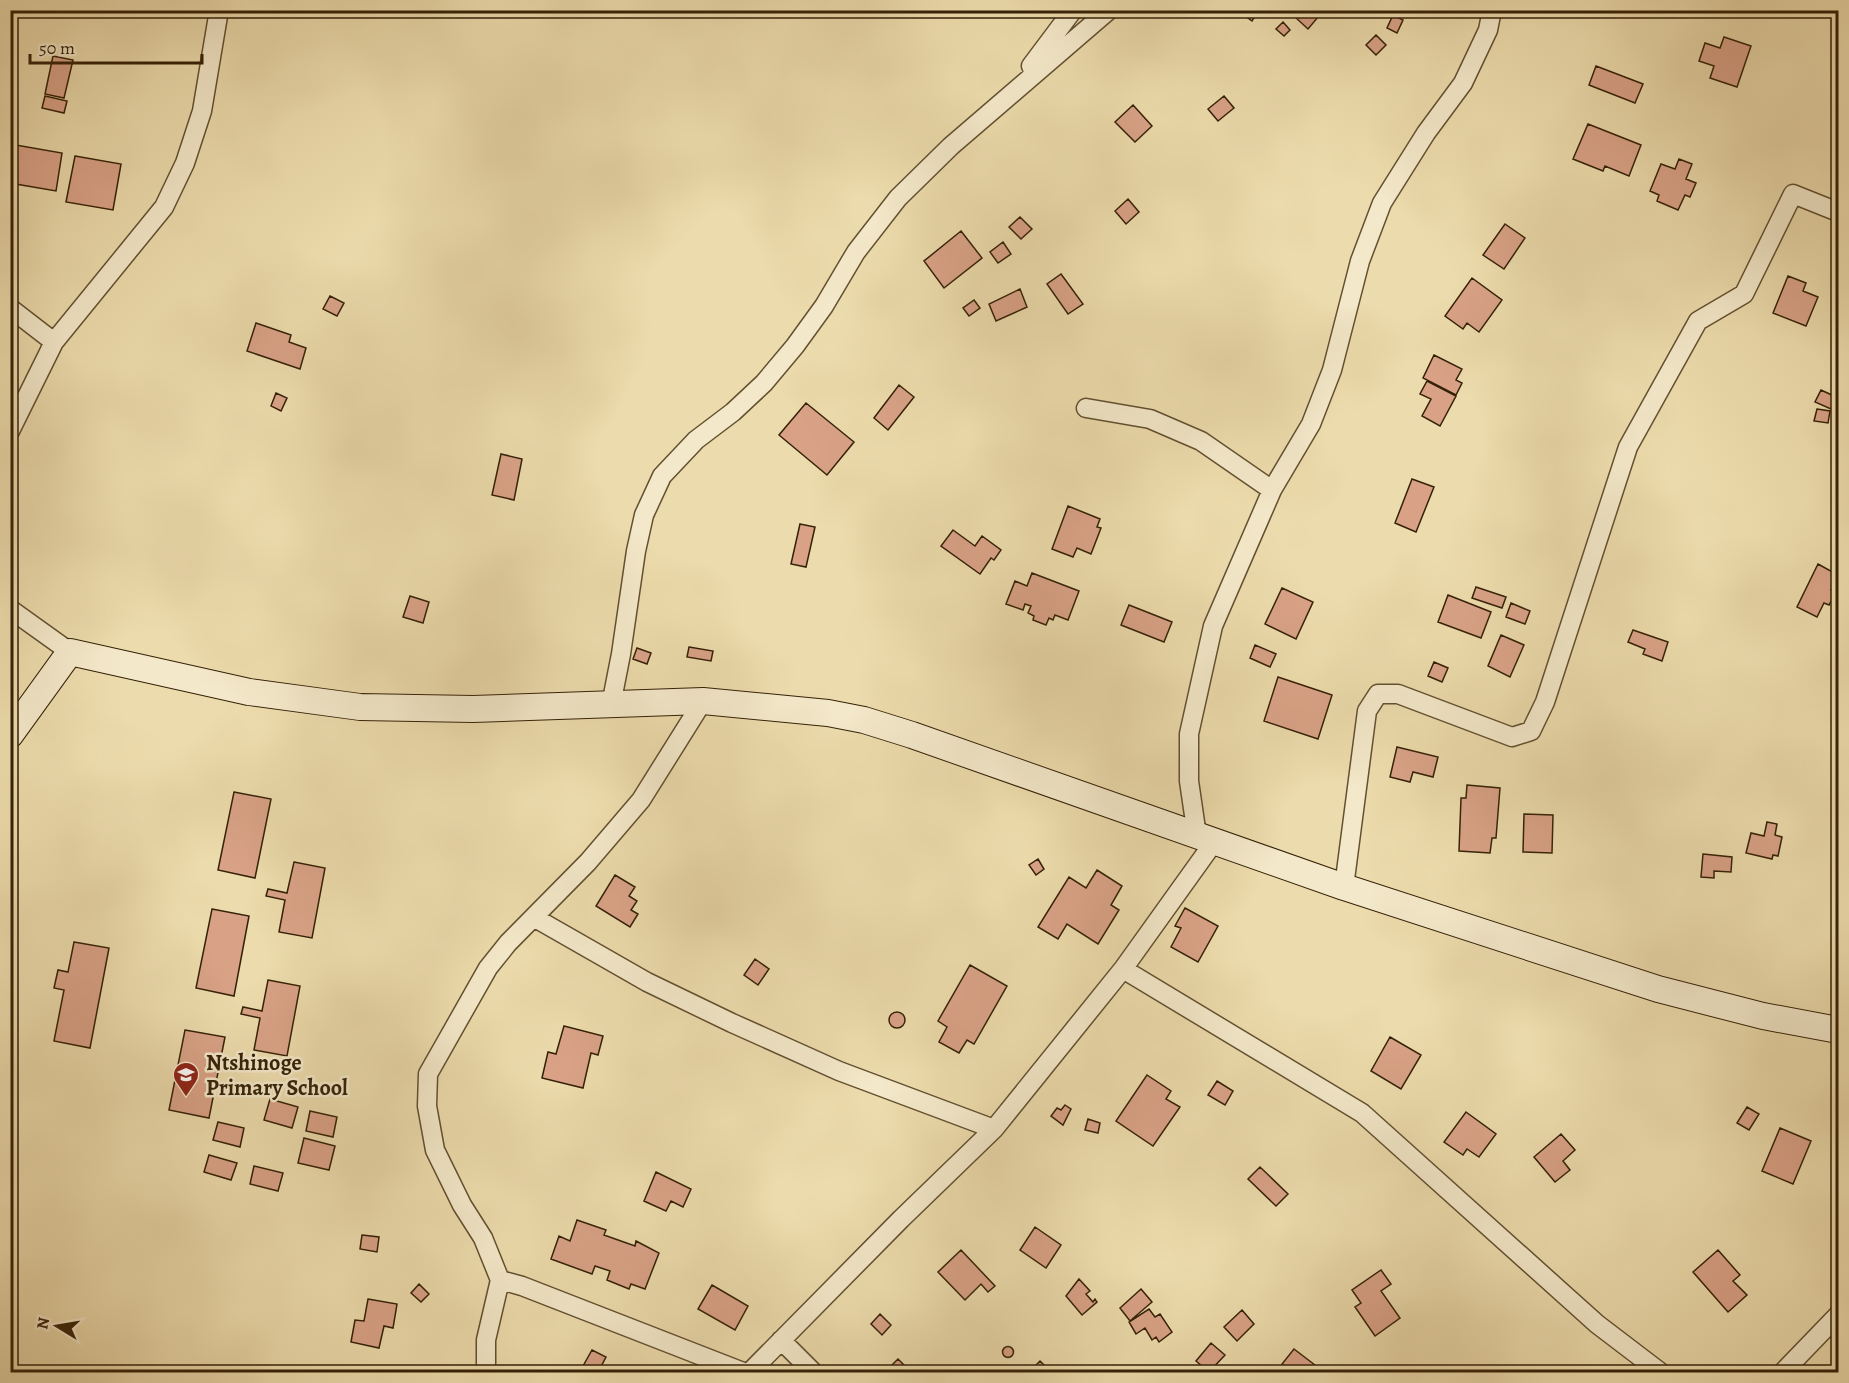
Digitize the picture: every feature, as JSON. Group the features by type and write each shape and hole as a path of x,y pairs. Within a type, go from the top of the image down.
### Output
{"street":[{"path":"10,431 54,342 168,198 185,163 202,111 219,10"},
{"path":"1010,94 1073,10"},
{"path":"611,705 644,515 662,476 696,440 733,412 764,383 824,306 856,252 898,198 951,146 1108,10"},
{"path":"750,1372 994,1129 1123,969 1206,839 1189,781 1189,734 1213,626 1272,490 1311,424 1332,370 1360,261 1382,203 1426,133 1463,83 1488,30 1492,10"},
{"path":"1344,886 1367,711 1378,694 1398,694 1512,738 1531,731 1548,691 1628,447 1698,321 1744,294 1793,194 1839,212"},
{"path":"10,308 54,342"},
{"path":"1086,408 1150,419 1201,441 1272,490"},
{"path":"10,609 70,652 249,692 360,707 473,709 703,701 828,713 864,720 1344,886 1658,989 1763,1016 1839,1030"},
{"path":"10,735 70,652"},
{"path":"486,1372 486,1340 500,1280 483,1238 462,1205 435,1150 427,1106 428,1074 488,968 508,943 535,918 641,800 703,701"},
{"path":"535,918 647,982 732,1023 839,1071 994,1129"},
{"path":"1123,969 1362,1113 1597,1324 1660,1372"},
{"path":"500,1280 522,1286 743,1372"},
{"path":"1783,1372 1839,1315"},
{"path":"781,1340 813,1372"}],"building":[{"path":"1243,10 1259,10 1252,21 1241,13"},
{"path":"1300,10 1324,10 1308,29 1295,17"},
{"path":"1393,15 1403,20 1397,33 1387,28"},
{"path":"1283,22 1290,30 1284,36 1276,29"},
{"path":"1376,35 1386,45 1376,55 1366,45"},
{"path":"1724,37 1751,46 1737,87 1710,78 1714,66 1699,61 1705,43 1720,48"},
{"path":"53,56 73,60 64,98 45,94"},
{"path":"1596,66 1643,84 1635,103 1589,85"},
{"path":"45,96 67,101 64,113 42,108"},
{"path":"1224,96 1234,108 1218,121 1208,109"},
{"path":"1133,105 1152,126 1135,142 1115,122"},
{"path":"1588,124 1641,145 1629,176 1605,166 1603,171 1573,159"},
{"path":"10,144 62,153 56,191 10,183"},
{"path":"75,156 121,164 113,210 66,202"},
{"path":"1679,159 1692,164 1686,179 1696,183 1690,197 1685,195 1678,210 1657,201 1659,195 1650,191 1661,164 1675,169"},
{"path":"1128,199 1139,212 1126,224 1115,211"},
{"path":"1020,217 1032,229 1021,239 1009,227"},
{"path":"1505,224 1525,238 1504,269 1483,255"},
{"path":"961,231 982,258 944,288 924,261"},
{"path":"1003,242 1011,254 998,263 990,252"},
{"path":"1061,274 1083,304 1068,314 1047,284"},
{"path":"1788,276 1806,283 1803,291 1818,297 1806,326 1773,313"},
{"path":"1472,278 1502,300 1479,332 1467,323 1463,329 1445,316"},
{"path":"1020,289 1027,307 996,321 989,304"},
{"path":"330,296 344,303 337,316 323,309"},
{"path":"974,300 980,308 969,316 963,308"},
{"path":"256,323 291,335 289,342 306,348 300,369 247,351"},
{"path":"1434,355 1462,369 1456,380 1462,383 1456,395 1423,378"},
{"path":"1427,381 1456,396 1440,426 1422,416 1431,399 1420,394"},
{"path":"899,385 914,397 888,430 874,418"},
{"path":"1821,390 1836,397 1831,409 1815,402"},
{"path":"276,393 287,398 281,411 271,406"},
{"path":"806,403 854,442 827,475 779,435"},
{"path":"1817,409 1830,411 1828,423 1814,421"},
{"path":"501,454 522,459 514,500 492,495"},
{"path":"1412,479 1434,487 1416,532 1395,523"},
{"path":"1068,506 1100,519 1097,527 1101,528 1091,554 1077,548 1073,557 1052,549"},
{"path":"800,524 815,527 806,567 791,564"},
{"path":"953,530 975,546 982,536 1001,550 994,560 991,558 980,574 941,546"},
{"path":"1818,564 1838,575 1831,590 1836,592 1829,605 1824,603 1817,617 1797,607"},
{"path":"1032,573 1079,591 1068,620 1055,615 1053,620 1049,618 1046,625 1033,620 1034,616 1028,613 1031,606 1025,604 1023,610 1006,604 1015,581 1027,586"},
{"path":"1476,587 1506,597 1502,608 1472,598"},
{"path":"1282,588 1313,602 1296,639 1265,624"},
{"path":"1448,595 1491,612 1481,638 1438,622"},
{"path":"410,596 429,602 423,623 403,617"},
{"path":"1511,603 1530,611 1525,624 1506,617"},
{"path":"1129,605 1172,622 1164,642 1121,625"},
{"path":"1633,630 1668,642 1662,661 1643,654 1645,649 1628,642"},
{"path":"1501,635 1524,645 1510,677 1488,666"},
{"path":"1255,645 1276,654 1270,667 1250,658"},
{"path":"689,647 713,651 711,661 687,657"},
{"path":"637,648 651,653 647,664 633,659"},
{"path":"1434,662 1448,668 1442,682 1428,676"},
{"path":"1278,677 1332,695 1318,739 1264,721"},
{"path":"1397,747 1438,757 1433,777 1413,772 1410,782 1390,777"},
{"path":"1467,785 1500,788 1496,838 1492,838 1490,853 1459,851 1461,798 1466,798"},
{"path":"234,792 271,799 255,878 218,870"},
{"path":"1524,814 1553,815 1552,853 1523,852"},
{"path":"1767,822 1777,824 1775,835 1782,837 1778,856 1773,855 1772,859 1746,853 1751,833 1764,836"},
{"path":"1703,854 1732,857 1731,872 1714,871 1714,878 1701,877"},
{"path":"1038,859 1044,869 1036,875 1029,865"},
{"path":"294,862 325,868 312,938 279,932 285,900 266,896 268,889 287,893"},
{"path":"1097,870 1122,886 1111,905 1119,910 1098,944 1067,924 1058,939 1038,927 1069,877 1086,888"},
{"path":"615,875 635,887 629,896 637,901 631,910 638,914 630,927 596,906"},
{"path":"1185,908 1218,926 1198,962 1171,947 1181,928 1175,926"},
{"path":"212,909 249,916 234,996 196,988"},
{"path":"74,942 109,948 90,1048 54,1041 64,990 54,988 58,970 68,972"},
{"path":"755,959 769,969 758,985 744,975"},
{"path":"970,965 1007,986 974,1044 967,1040 959,1053 939,1042 947,1027 938,1021"},
{"path":"268,980 300,986 287,1056 254,1050 260,1018 241,1014 243,1007 262,1011"},
{"path":"894,1012 900,1012 905,1020 903,1026 894,1028 889,1023 889,1017"},
{"path":"564,1026 603,1036 598,1055 591,1053 583,1088 542,1078 548,1052 556,1054"},
{"path":"185,1030 225,1037 209,1118 169,1110"},
{"path":"1390,1037 1421,1055 1401,1089 1371,1071"},
{"path":"1147,1075 1171,1091 1166,1099 1180,1107 1153,1146 1116,1121"},
{"path":"1217,1081 1233,1091 1225,1105 1208,1095"},
{"path":"270,1099 298,1107 292,1128 264,1120"},
{"path":"1065,1105 1071,1109 1063,1125 1051,1116 1057,1108 1061,1110"},
{"path":"1747,1107 1759,1114 1749,1130 1737,1123"},
{"path":"310,1111 337,1117 333,1137 306,1131"},
{"path":"1466,1112 1496,1134 1479,1157 1467,1149 1463,1155 1444,1142"},
{"path":"1088,1119 1100,1123 1098,1133 1085,1130"},
{"path":"218,1122 244,1128 240,1147 213,1140"},
{"path":"1780,1128 1811,1141 1793,1184 1762,1171"},
{"path":"1561,1134 1575,1150 1563,1161 1570,1170 1555,1182 1534,1157"},
{"path":"304,1138 335,1146 329,1170 298,1163"},
{"path":"209,1155 237,1163 231,1180 204,1172"},
{"path":"254,1166 283,1173 278,1191 250,1184"},
{"path":"1260,1167 1288,1194 1276,1206 1248,1179"},
{"path":"656,1172 691,1189 683,1207 671,1201 666,1211 644,1201"},
{"path":"577,1220 606,1230 604,1235 635,1246 636,1241 659,1253 645,1289 631,1284 629,1289 607,1280 610,1271 595,1266 592,1274 551,1259 559,1236 570,1241"},
{"path":"1035,1227 1061,1245 1046,1268 1020,1250"},
{"path":"362,1235 379,1237 377,1252 360,1249"},
{"path":"961,1250 995,1286 988,1292 981,1284 965,1300 938,1272"},
{"path":"1718,1250 1740,1275 1733,1281 1747,1295 1728,1312 1693,1272"},
{"path":"1381,1270 1391,1284 1381,1291 1400,1318 1375,1336 1355,1307 1361,1303 1352,1290"},
{"path":"1079,1279 1090,1291 1086,1294 1093,1302 1095,1299 1097,1302 1082,1315 1066,1296"},
{"path":"419,1284 429,1294 421,1302 411,1293"},
{"path":"712,1285 748,1306 735,1330 698,1309"},
{"path":"1141,1289 1152,1302 1130,1321 1120,1308"},
{"path":"368,1299 397,1304 393,1328 384,1326 379,1348 351,1342 355,1320 364,1321"},
{"path":"1149,1309 1155,1317 1160,1314 1172,1332 1159,1342 1156,1337 1152,1340 1145,1328 1136,1334 1129,1322"},
{"path":"1242,1310 1254,1324 1237,1341 1224,1327"},
{"path":"880,1314 891,1325 882,1335 871,1324"},
{"path":"1211,1343 1225,1355 1209,1372 1196,1361"},
{"path":"1008,1347 1012,1348 1012,1356 1008,1357 1004,1356 1003,1352 1004,1348"},
{"path":"1294,1349 1324,1372 1293,1372 1282,1364"},
{"path":"592,1350 606,1357 598,1372 583,1366"},
{"path":"898,1359 911,1372 885,1372"},
{"path":"1040,1361 1051,1372 1030,1371"}],"place":[{"name":"Ntshinoge Primary School","path":"186,1098"}]}
